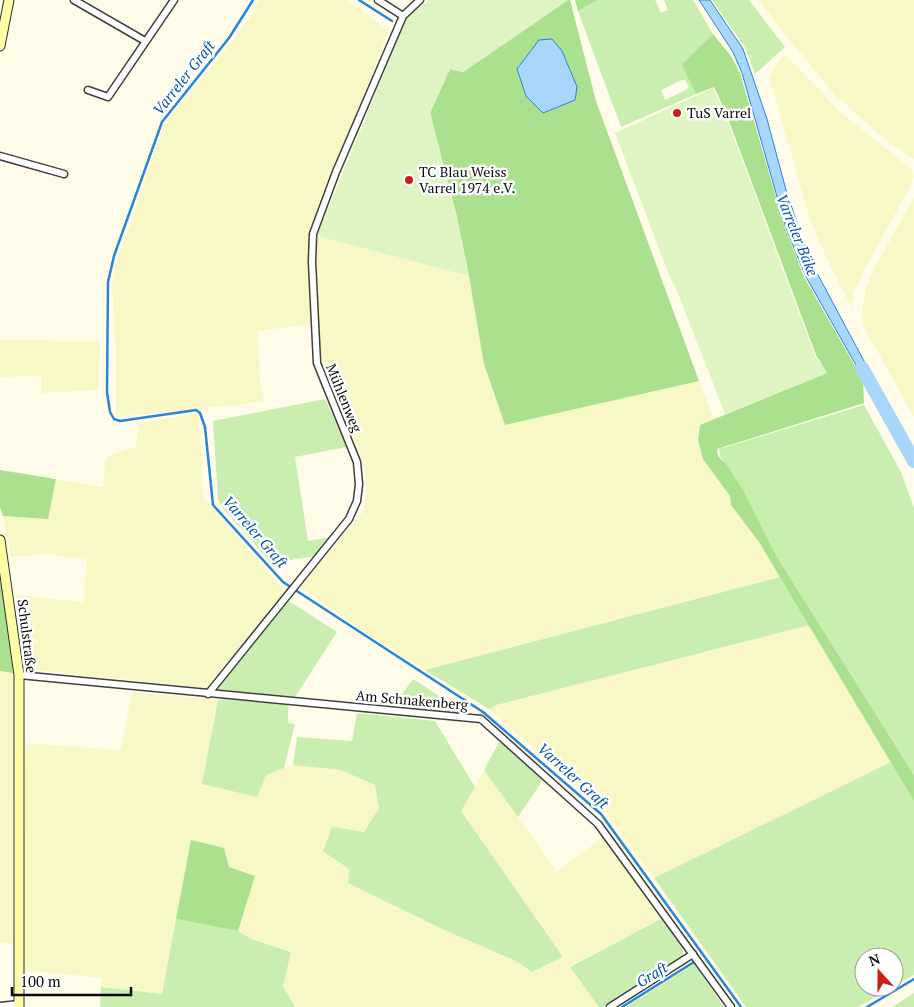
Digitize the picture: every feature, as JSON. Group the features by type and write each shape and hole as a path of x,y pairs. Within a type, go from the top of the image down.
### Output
{"street":[{"path":"0,46 9,0"},
{"path":"74,0 145,41"},
{"path":"88,90 108,97 174,0"},
{"path":"378,0 403,16 420,0"},
{"name":"Mühlenweg","path":"208,694 349,519 356,501 359,484 357,462 317,363 312,262 313,234 336,172 403,16"},
{"path":"0,156 64,174"},
{"name":"Schulstraße","path":"0,540 3,580 19,675 19,1006"},
{"name":"Am Schnakenberg","path":"19,675 481,719 598,824 731,1007"},
{"path":"610,1007 693,954"},
{"path":"0,1006 19,1006"}],"green space":[{"path":"259,0 346,0 389,30 309,236 311,324 258,331 260,382 264,402 116,417 116,350 112,286 116,262 132,221 164,124 222,54 253,13"},
{"path":"429,0 568,0 463,72 450,69 430,113 456,213 469,276 317,236 406,19"},
{"path":"570,0 596,101 699,381 505,425 484,364 456,213 430,113 450,69 463,72"},
{"path":"575,0 598,0 578,11"},
{"path":"598,0 655,0 661,13 668,10 664,0 693,0 713,34 683,65 696,94 621,127 578,11","holes":["685,80 689,87 665,100 661,90"]},
{"path":"712,0 749,0 785,47 755,74 745,47"},
{"path":"759,0 914,0 914,159 888,142 835,95"},
{"path":"713,34 731,56 740,73 784,225 804,277 863,380 864,403 717,449 718,456 727,465 745,493 777,557 914,775 914,801 759,542 731,505 730,496 703,459 698,440 700,425 827,373 816,355 726,113 714,87 696,94 682,65"},
{"path":"786,55 840,112 912,169 914,176 909,189 865,268 854,292 852,308 826,257 810,219 770,80 779,61"},
{"path":"713,88 725,114 815,356 827,373 725,414 615,133"},
{"path":"914,198 914,417 863,325 862,313 866,288 876,265"},
{"path":"317,236 469,276 484,364 505,425 699,381 714,419 699,425 697,440 703,459 730,496 731,505 759,542 780,577 425,670 375,639 300,587 364,510 367,489 363,460 320,354"},
{"path":"0,340 100,341 99,390 41,393 41,376 0,377"},
{"path":"325,399 347,447 295,457 308,541 332,537 316,556 271,563 222,507 218,499 213,421"},
{"path":"864,405 901,472 914,508 914,775 777,557 745,493 720,456 719,449"},
{"path":"199,413 203,497 285,592 206,688 34,670 28,663 16,595 83,602 87,560 50,554 11,557 3,516 48,519 56,479 103,487 105,461 110,455 136,447 139,423"},
{"path":"0,470 56,479 48,519 3,516 0,507"},
{"path":"780,577 810,625 496,705 489,709 425,670"},
{"path":"0,583 4,584 13,673 0,671"},
{"path":"289,601 337,632 295,697 213,690"},
{"path":"810,625 891,762 654,878 605,811 489,709 496,705"},
{"path":"0,671 13,673 12,944 0,942"},
{"path":"413,679 461,710 460,714 392,708"},
{"path":"132,692 218,700 202,784 266,775 293,765 341,770 375,785 379,808 364,832 349,869 348,883 442,929 516,961 532,972 563,957 461,811 484,770 557,872 603,837 663,918 570,966 599,1007 295,1007 283,986 291,952 251,939 238,931 255,876 229,867 226,853 191,840 162,994 101,987 102,978 23,970 25,743 121,750"},
{"path":"218,700 288,704 288,723 295,724 284,768 266,775 257,797 202,784"},
{"path":"357,713 435,721 475,787 461,811 563,957 532,972 516,961 442,929 348,883 349,869 323,851 332,827 364,832 379,808 375,785 341,770 293,765 297,737 352,741"},
{"path":"500,740 543,780 518,817 484,770"},
{"path":"891,762 914,801 914,975 904,980 904,947 854,947 854,997 876,997 858,1007 746,1007 654,878"},
{"path":"191,840 224,848 229,867 255,876 238,931 176,919"},
{"path":"663,918 683,946 683,956 603,1007 599,1007 570,967"},
{"path":"176,919 238,931 251,939 291,952 283,986 295,1007 100,1007 101,987 162,994"},
{"path":"694,964 724,1007 626,1007"},
{"path":"914,993 914,1007 892,1007"}],"water":[{"path":"699,0 710,0 743,49 767,119 786,190 809,258 872,376 871,384 865,381 806,277 785,225 742,73 733,52"},
{"path":"552,39 562,51 577,87 575,100 543,113 526,96 517,69 539,40"}],"waterway":[{"name":"Varreler Graft","path":"253,0 229,38 162,122 114,256 108,282 107,392 110,412 114,419 120,421 196,410 200,413 205,427 213,505 283,582 483,712 601,814 741,1007"},
{"path":"359,0 392,21"},
{"name":"Varreler Bäke","path":"862,368 914,461"},
{"name":"Graft","path":"622,1007 694,962"},
{"name":"Varreler Graft","path":"867,1007 914,979"}],"place":[{"name":"TuS Varrel","path":"677,113"},
{"name":"TC Blau Weiss Varrel 1974 e.V.","path":"409,180"}]}
